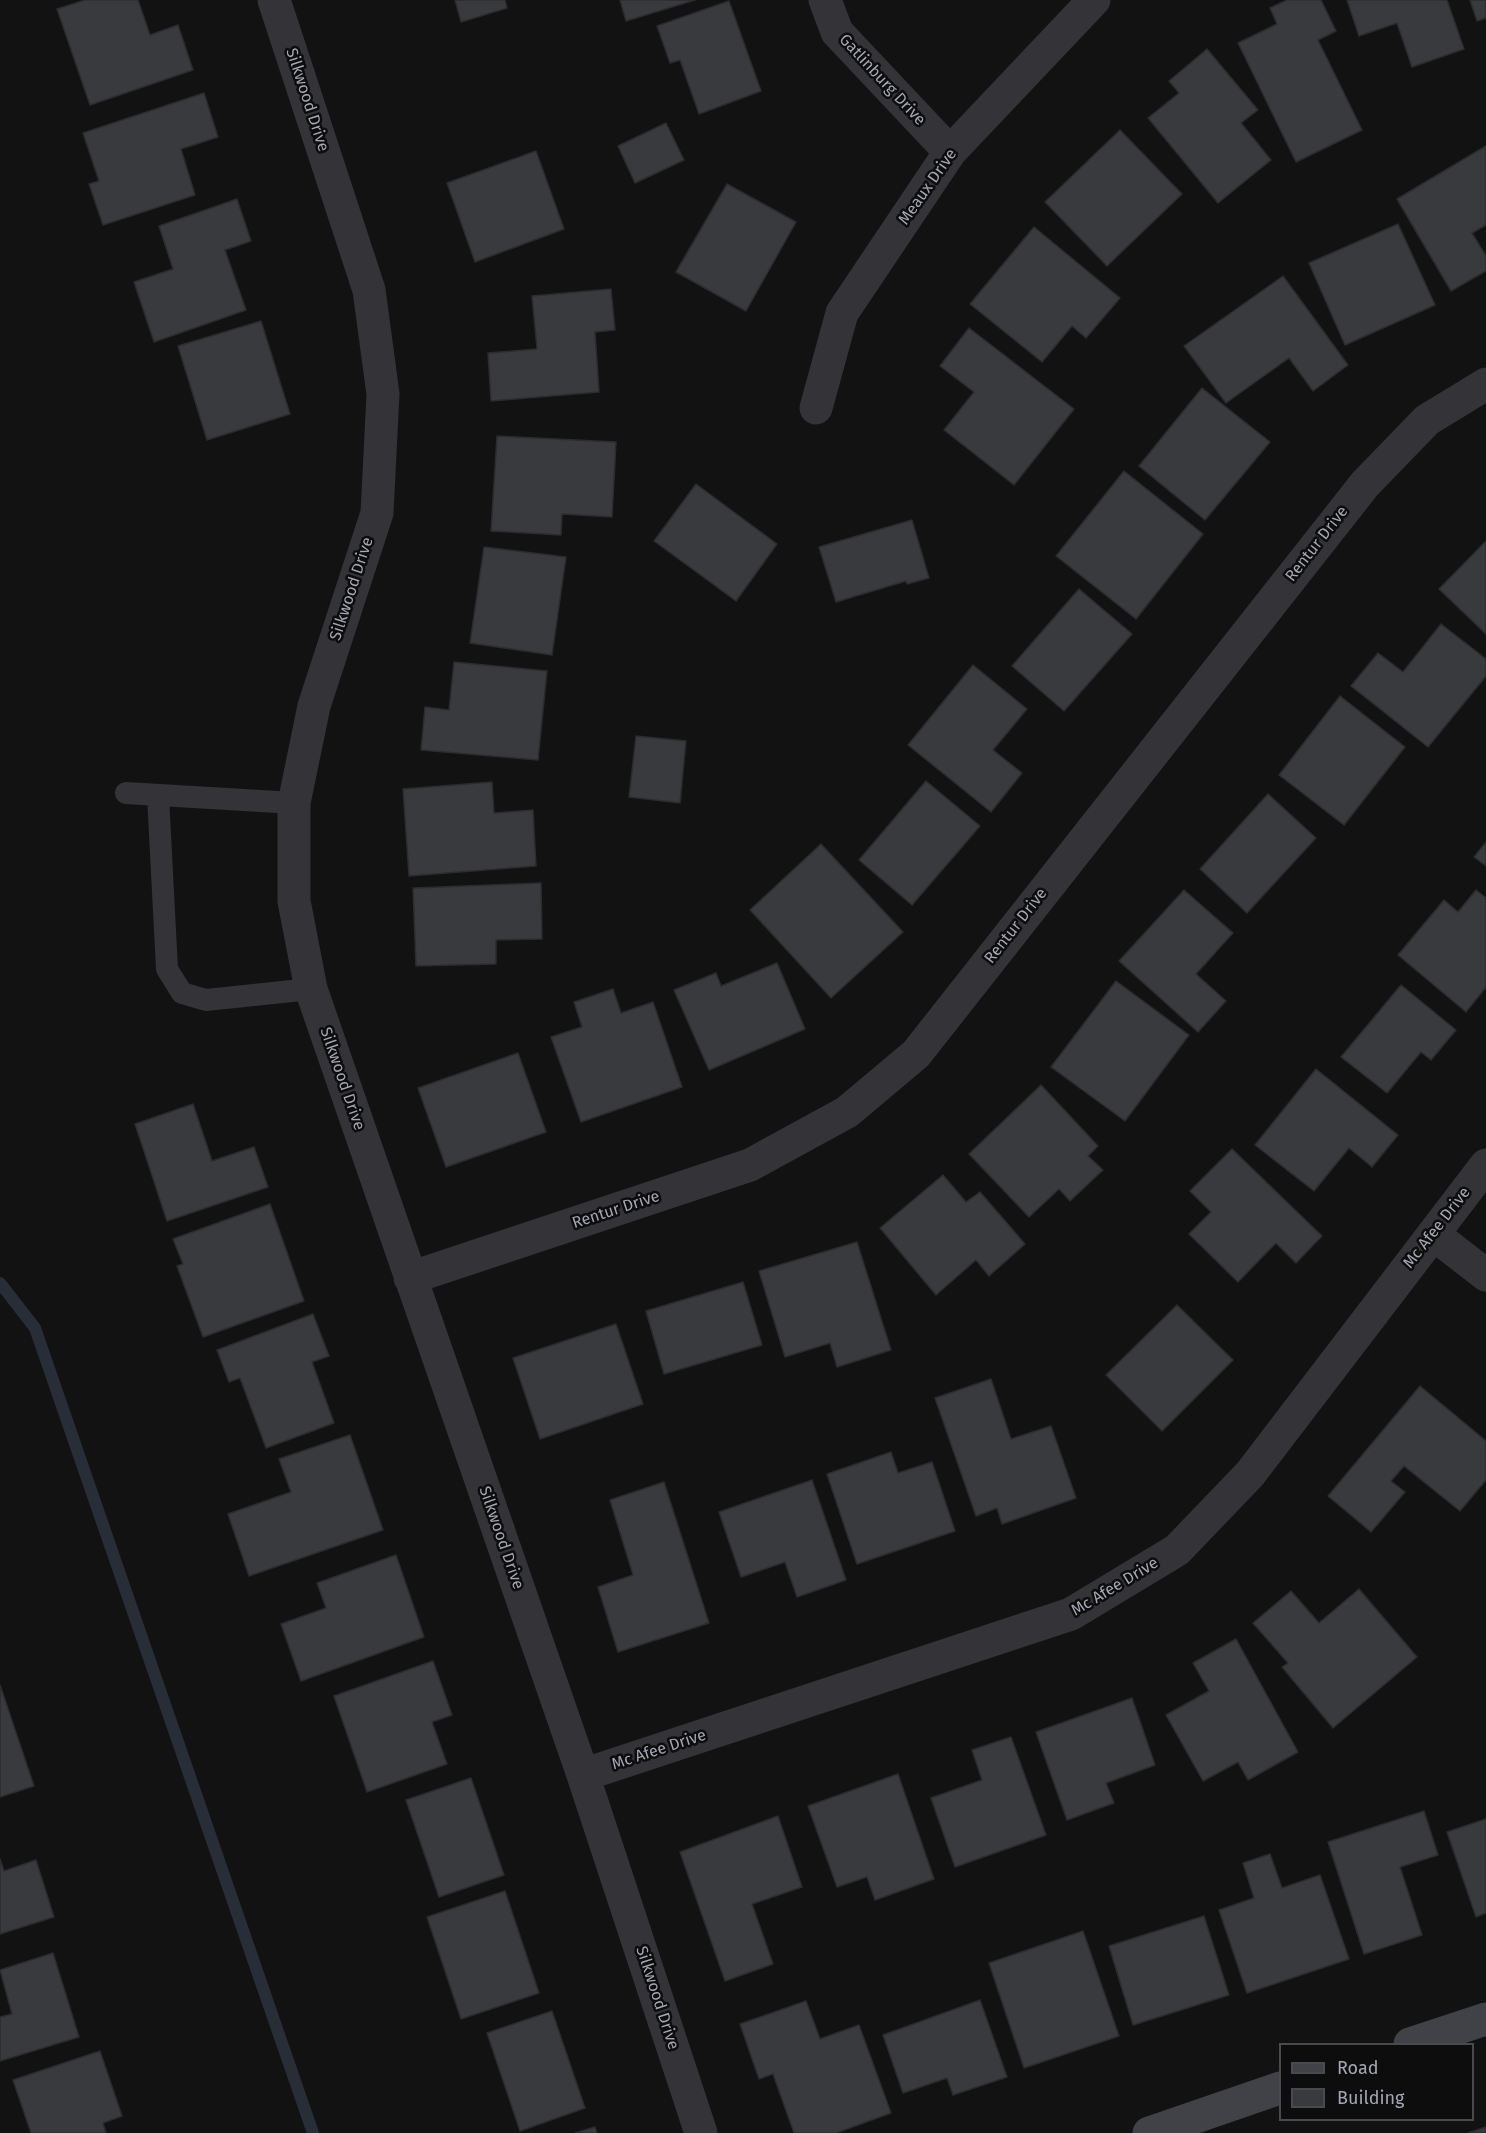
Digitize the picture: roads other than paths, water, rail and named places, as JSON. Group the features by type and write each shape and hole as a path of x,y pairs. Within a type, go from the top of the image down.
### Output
{"street":[{"name":"Silkwood Drive","path":"274,0 369,290 383,394 377,513 314,706 294,803 294,902 311,989 583,1775 701,2133"},
{"name":"Gatlinburg Drive","path":"825,0 837,32 950,152"},
{"name":"Meaux Drive","path":"816,408 842,313 950,152 1094,0"},
{"name":"Rentur Drive","path":"410,1278 750,1165 847,1112 916,1054 1365,484 1427,420 1486,384"},
{"name":"Mc Afee Drive","path":"583,1775 1071,1614 1177,1550 1250,1474 1486,1165"},
{"path":"1433,1234 1486,1275"},
{"path":"1413,2043 1486,2019"},
{"path":"1149,2133 1279,2089"}],"lane":[{"path":"126,793 294,803"},
{"path":"158,796 167,969 182,993 206,1000 311,989"}],"waterway":[{"path":"0,1283 35,1328 313,2133"}]}
